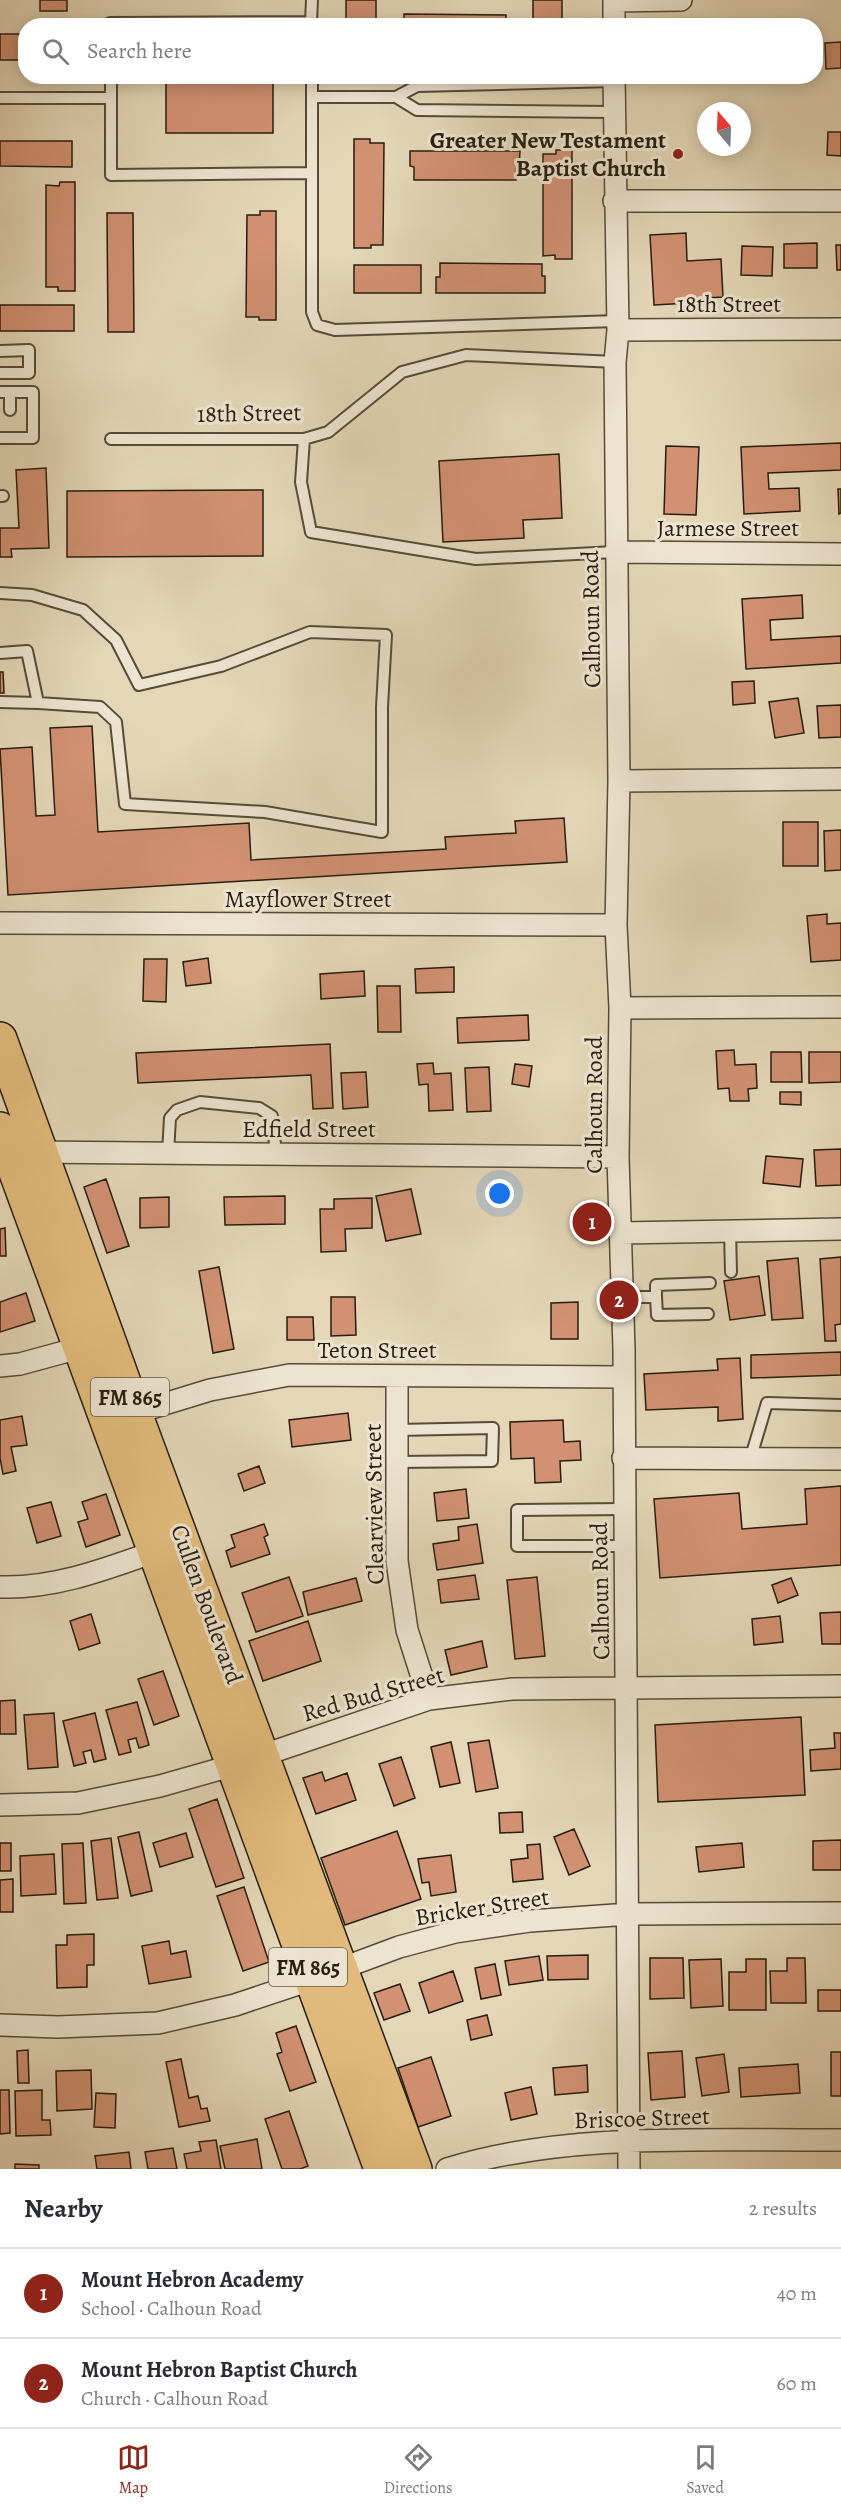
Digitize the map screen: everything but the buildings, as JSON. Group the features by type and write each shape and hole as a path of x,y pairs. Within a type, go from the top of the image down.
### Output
{"main road":[{"name":"Cullen Boulevard","path":"0,1039 41,1152 94,1344"},
{"name":"Cullen Boulevard","path":"3,1145 94,1344 327,1974 415,2169"},
{"name":"Cullen Boulevard","path":"327,1974 381,2169"}],"street":[{"path":"614,18 614,1 681,0"},
{"name":"Calhoun Road","path":"614,84 617,326 615,552 619,782 616,925 620,1008 618,1157 623,1297 629,2169"},
{"path":"614,201 841,201"},
{"name":"18th Street","path":"617,326 841,328"},
{"name":"Jarmese Street","path":"615,552 841,554"},
{"path":"619,782 841,779"},
{"name":"Mayflower Street","path":"0,923 616,925"},
{"path":"620,1008 841,1007"},
{"name":"Edfield Street","path":"3,1145 41,1152 618,1157"},
{"path":"621,1233 841,1229"},
{"path":"0,1366 20,1364 94,1344"},
{"name":"Teton Street","path":"121,1418 210,1390 289,1375 623,1377"},
{"name":"Clearview Street","path":"398,1376 397,1561 407,1630 429,1699"},
{"path":"624,1458 841,1459"},
{"path":"0,1587 24,1587 86,1576 170,1546"},
{"name":"Red Bud Street","path":"0,1805 78,1803 160,1786 248,1760 429,1699 512,1689 627,1686 841,1686"},
{"name":"Bricker Street","path":"0,2025 58,2027 159,2023 234,2005 399,1947 455,1932 531,1921 629,1914 841,1913"},
{"name":"Briscoe Street","path":"447,2169 516,2151 628,2141 841,2140"}],"lane":[{"path":"311,18 312,0"},
{"path":"111,84 111,175 312,173"},
{"path":"312,84 312,312 317,325 335,330 617,326"},
{"path":"312,97 396,97 417,86 473,84"},
{"path":"396,97 417,110 614,112"},
{"path":"0,98 111,98"},
{"path":"1,362 29,350 29,373 33,392 33,438 7,435"},
{"name":"18th Street","path":"111,439 304,439 328,432 402,372 466,355 615,362"},
{"path":"1,362 16,371 29,373"},
{"path":"10,410 5,392 33,392"},
{"path":"304,439 301,482 311,532 476,559 615,552"},
{"path":"0,593 32,595 82,610 117,640 139,685 221,666 310,632 386,635 382,707 382,832 265,812 124,804 116,722 100,707 0,702"},
{"path":"0,653 27,651 38,703"},
{"path":"168,1153 170,1118 177,1110 200,1102 259,1108 272,1116 276,1154"},
{"path":"730,1231 731,1272"},
{"path":"708,1314 657,1315 656,1285 710,1282"},
{"path":"623,1297 656,1297"},
{"path":"750,1460 767,1403 841,1405"},
{"path":"397,1430 493,1428 492,1461 397,1462"},
{"path":"624,1509 517,1510 517,1546 625,1546"}],"place":[{"name":"Greater New Testament Baptist Church","path":"678,154"},
{"name":"Mount Hebron Academy","path":"592,1222"},
{"name":"Mount Hebron Baptist Church","path":"619,1300"}]}
